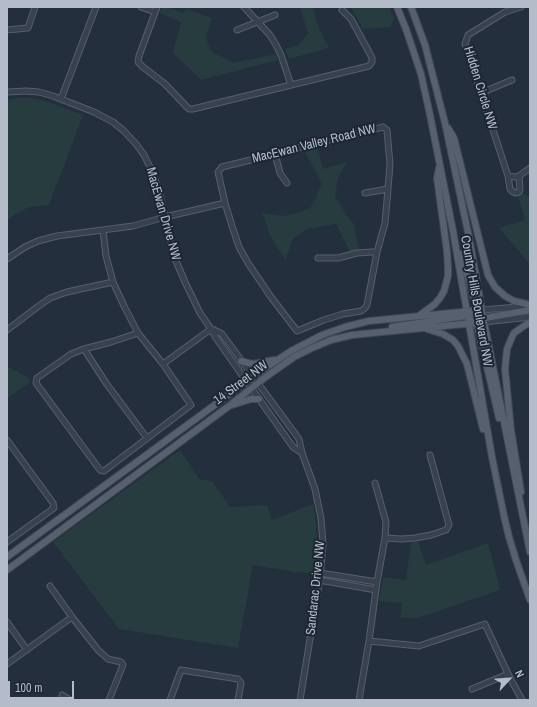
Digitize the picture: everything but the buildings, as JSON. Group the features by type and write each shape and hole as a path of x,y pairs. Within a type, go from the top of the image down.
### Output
{"main road":[{"name":"Country Hills Boulevard NW","path":"397,7 421,74 453,231 476,317"},
{"name":"Country Hills Boulevard NW","path":"411,7 425,45 445,123 470,244 476,317 492,457 509,537 530,600"},
{"path":"445,123 454,138 488,275 495,287 505,296 514,301 530,306"},
{"path":"419,316 435,304 444,291 447,280 447,251 437,178 440,162"},
{"path":"453,231 466,270 499,418 517,509 530,552"},
{"path":"352,335 383,328 530,310"},
{"name":"14 Street NW","path":"7,557 253,376 291,351 322,335 344,327 369,321 419,316 476,317"},
{"name":"14 Street NW","path":"7,570 229,406 251,388 300,354 331,340 352,335 425,328 476,317"},
{"path":"527,539 524,508 511,430 505,369 507,349 514,333 530,322"},
{"path":"425,328 443,334 453,340 464,356 478,403 487,447 492,457"},
{"path":"241,361 254,364 278,360"},
{"path":"229,406 251,399 259,399"}],"street":[{"path":"7,30 28,28 35,7"},
{"path":"61,99 96,7"},
{"path":"140,7 156,10 138,62 165,84 189,109 196,109 369,66 372,62 372,58 351,19 342,10"},
{"path":"244,7 269,34 275,43 281,55 291,85"},
{"name":"Hidden Circle NW","path":"519,176 520,190 516,193 512,192 510,190 508,176 465,44 468,35 505,12 521,7"},
{"path":"237,30 275,15"},
{"path":"481,93 512,80"},
{"name":"MacEwan Drive NW","path":"7,92 39,92 94,112 124,131 136,144 144,155 153,173 166,217 173,254 184,282 200,313 246,381"},
{"name":"MacEwan Valley Road NW","path":"383,127 387,130 390,164 388,189 385,223 365,308 361,311 343,314 324,320 297,331 248,263 239,247 225,203 218,172 222,167 383,127"},
{"path":"275,154 280,173 287,183"},
{"path":"508,176 519,176 530,168"},
{"path":"365,193 388,189"},
{"path":"7,259 25,247 38,241 57,236 133,226 225,203"},
{"path":"103,230 106,256 113,282 124,308 138,333 163,364 191,405 104,471 100,470 36,383 37,378 71,354 84,348 111,342 138,333"},
{"path":"318,258 338,258 356,253 377,252"},
{"path":"7,330 50,298 67,292 113,282"},
{"name":"14 Street NW","path":"476,317 530,306"},
{"name":"14 Street NW","path":"476,317 530,317"},
{"path":"163,364 211,328"},
{"name":"MacEwan Drive NW","path":"211,328 222,334 253,376"},
{"path":"84,348 106,383 147,438"},
{"name":"Sandarac Drive NW","path":"253,376 299,438 302,453 315,489 321,518 323,544 320,573 300,700"},
{"name":"Sandarac Drive NW","path":"246,381 293,447 302,453"},
{"path":"7,440 54,502 54,508 8,539"},
{"path":"385,538 402,539 431,535 446,530 449,525 430,455"},
{"path":"359,700 385,538 386,522 375,483"},
{"path":"320,573 377,582"},
{"path":"319,580 376,590"},
{"path":"50,586 98,650 108,659 121,662 123,665 109,700"},
{"path":"7,664 72,617"},
{"path":"7,622 27,650"},
{"path":"369,640 419,646 485,624 508,674 522,700"},
{"path":"170,700 181,670 238,679 241,683 238,700"},
{"path":"472,689 508,674"},
{"path":"62,695 70,700"}],"green space":[{"path":"162,7 184,13 186,9 212,18 206,37 210,50 233,63 276,54 278,60 201,80 173,53 181,22 160,13"},
{"path":"300,7 313,7 317,23 329,48 289,59 285,49 298,45 308,34"},
{"path":"351,7 389,7 394,18 390,27 363,29"},
{"path":"32,98 46,101 83,115 49,205 29,207 7,220 7,100"},
{"path":"317,145 323,169 346,164 338,177 335,196 345,213 354,224 359,250 350,252 336,224 307,229 293,239 285,260 270,235 262,213 284,216 310,209 322,184 304,150"},
{"path":"523,193 530,198 530,264 499,228 525,220 518,196"},
{"path":"8,367 29,378 29,383 7,398 7,368"},
{"path":"180,450 199,479 212,481 230,507 267,505 272,520 313,504 317,543 313,573 294,572 253,565 238,648 119,629 53,542"},
{"path":"418,541 426,565 488,543 500,590 418,618 400,617 402,603 379,601 383,577 406,580 411,542"}]}
